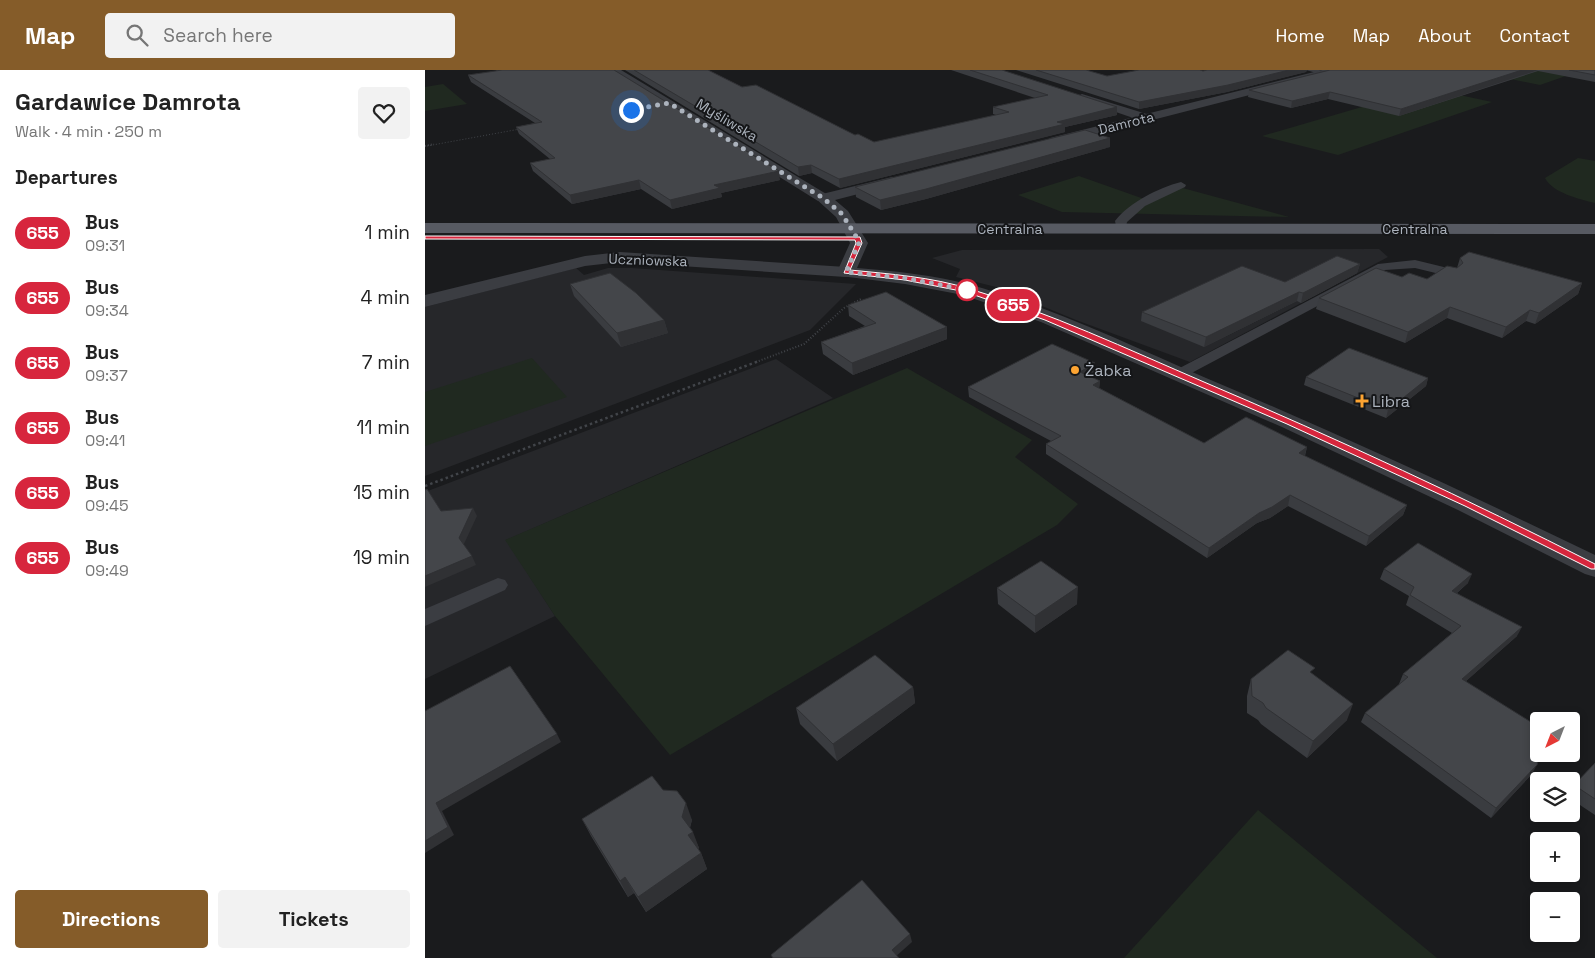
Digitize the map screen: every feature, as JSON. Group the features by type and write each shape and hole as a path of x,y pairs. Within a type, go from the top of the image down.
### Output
{"main road":[{"name":"Centralna","path":"425,228 1595,239"},
{"name":"Centralna","path":"425,238 1121,229 1595,229"}],"street":[{"name":"Myśliwska","path":"614,70 823,198"},
{"name":"Damrota","path":"1042,144 1329,72"},
{"path":"1073,94 1147,118"},
{"path":"823,198 909,177"},
{"path":"823,198 842,214 859,243 846,272"},
{"name":"Uczniowska","path":"425,301 585,261 620,257 846,272 905,278 976,293 1048,318 1290,422 1468,504 1595,567"}],"lane":[{"path":"1310,70 1329,72"},
{"path":"1121,229 1121,221 1129,211 1143,202 1181,185"},
{"path":"1179,374 1382,267 1415,264 1452,273"},
{"path":"425,618 498,585"}],"path":[{"path":"425,146 522,129"},
{"path":"425,486 804,344 844,308 867,296"}],"shaded area":[{"path":"1510,70 1583,70 1540,85 1496,76"},
{"path":"443,84 467,104 425,111 425,87"},
{"path":"1427,88 1492,102 1338,155 1262,136"},
{"path":"1578,158 1595,161 1595,203 1574,197 1554,188 1545,178"},
{"path":"1079,176 1147,200 1179,187 1289,217 1062,212 1018,195"},
{"path":"1379,249 1388,257 1190,362 1076,320 996,287 956,277 960,269 932,258 962,250"},
{"path":"576,268 584,275 608,268 632,268 856,284 810,330 425,476 425,307"},
{"path":"532,358 567,397 425,446 425,392"},
{"path":"776,359 833,398 506,540 555,616 425,679 425,492"},
{"path":"907,368 1032,440 1015,457 1078,504 1057,525 670,755 555,616 505,540"},
{"path":"1258,810 1437,958 1124,958"}],"building":[{"path":"502,70 614,70 779,171 714,185 720,188 670,200 639,180 570,195 530,163 555,158 516,127 542,122 468,75"},
{"path":"634,70 708,70 742,87 756,85 855,135 858,134 874,142 1009,112 993,107 1048,95 970,70 1002,70 1117,107 1057,122 1065,124 839,179 811,165 798,167"},
{"path":"1036,70 1086,70 1107,76 1139,70 1289,70 1228,85 1139,102"},
{"path":"1330,70 1522,70 1401,109 1330,92 1292,101 1249,90"},
{"path":"1569,70 1595,70 1595,75"},
{"path":"1085,130 1110,138 880,200 855,187"},
{"path":"1469,252 1582,283 1539,313 1530,310 1506,327 1450,307 1408,332 1319,298 1376,268 1402,277 1409,273 1427,279 1447,266 1457,268 1463,263 1460,258"},
{"path":"1337,256 1360,264 1303,293 1299,292 1206,337 1142,312 1242,266 1285,282"},
{"path":"610,273 636,293 664,320 617,333 570,284"},
{"path":"886,292 947,327 852,363 821,342 876,323 848,305"},
{"path":"1052,344 1095,363 1080,372 1100,381 1093,385 1204,443 1246,417 1307,447 1299,453 1407,505 1369,536 1290,495 1259,513 1209,548 1046,444 1061,436 968,387"},
{"path":"1349,348 1428,378 1388,410 1306,377"},
{"path":"427,489 441,511 473,508 459,538 472,556 425,576 425,490"},
{"path":"1418,543 1472,574 1452,591 1522,627 1462,679 1530,721 1530,762 1538,762 1537,765 1496,808 1365,713 1408,677 1403,674 1461,626 1410,595 1414,587 1384,569"},
{"path":"1041,561 1078,587 1035,616 997,588"},
{"path":"1288,650 1315,668 1310,672 1353,704 1313,741 1252,696 1251,679"},
{"path":"875,655 913,687 833,744 796,708"},
{"path":"510,666 557,734 436,803 448,827 425,841 425,711"},
{"path":"1595,763 1595,799 1580,789 1580,779"},
{"path":"652,776 663,790 677,791 686,803 682,817 693,832 688,835 701,853 638,897 625,877 620,881 582,819"},
{"path":"862,880 910,934 892,950 899,958 773,958 771,955"}],"bus line":[{"name":"655","path":"425,238 857,238 859,243 846,272 905,278 967,290 1001,300 1048,318 1290,422 1468,504 1595,567"}],"place":[{"name":"Żabka","path":"1075,370"},
{"name":"Libra","path":"1362,401"}],"route":[{"path":"631,110 669,103 823,198 842,214 846,224 859,243 846,272 905,278 967,290"}]}
